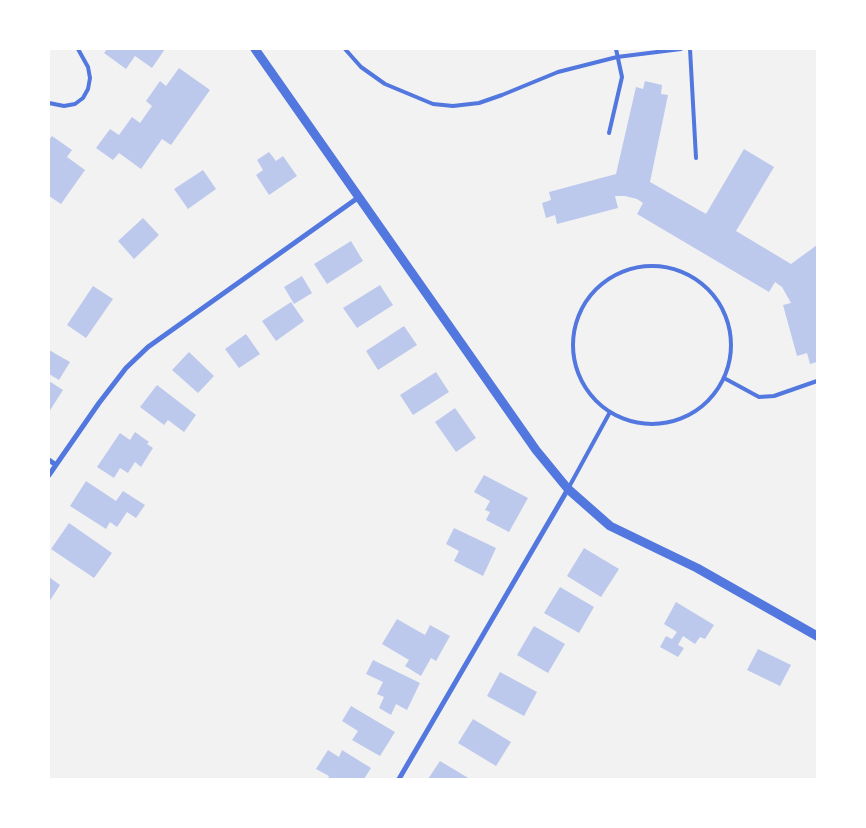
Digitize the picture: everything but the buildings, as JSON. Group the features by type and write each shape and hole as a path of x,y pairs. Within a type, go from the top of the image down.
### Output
{"street":[{"path":"255,49 536,450 568,489 610,526 697,568 817,636"},
{"path":"49,476 120,375 148,347 359,197"},
{"path":"49,460 56,465"},
{"path":"399,779 568,489"}],"lane":[{"path":"49,103 64,106 75,104 83,98 88,89 90,78 88,67 78,49"},
{"path":"345,49 361,67 385,84 433,104 454,106 479,103 558,72 617,57 681,49"},
{"path":"609,133 622,77 616,49"},
{"path":"690,49 696,158"},
{"path":"643,267 662,267 693,277 713,294 726,315 730,327 732,343 730,359 724,378 711,398 698,410 686,417 650,424 621,418 610,412 599,404 582,381 573,349 580,313 589,298 613,277 629,270 643,267"},
{"path":"724,378 759,397 774,396 817,381"},
{"path":"568,489 610,412"}]}
